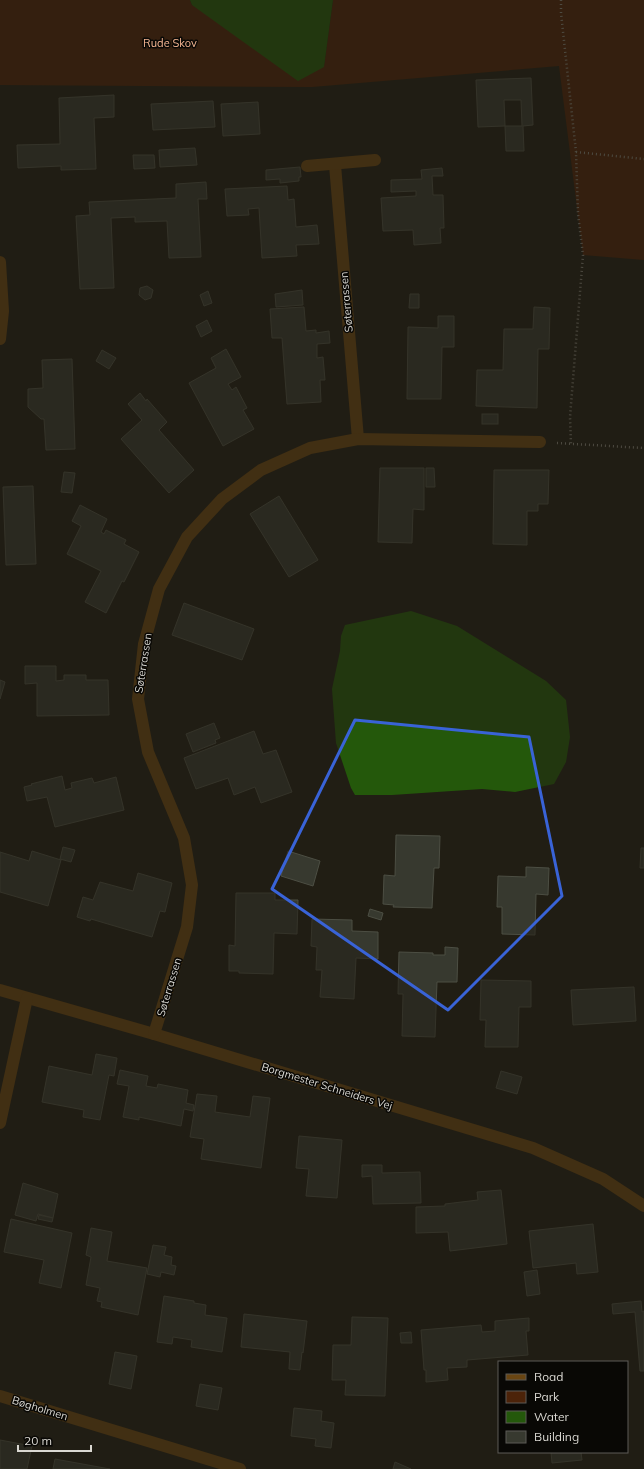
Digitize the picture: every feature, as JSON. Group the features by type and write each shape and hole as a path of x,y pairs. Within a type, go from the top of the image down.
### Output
{"street":[{"path":"307,166 335,165 375,160"},
{"name":"Søterrassen","path":"335,165 358,439"},
{"path":"0,262 3,311 0,339"},
{"name":"Søterrassen","path":"154,1034 187,927 192,885 184,838 148,752 138,699 144,644 159,589 187,537 222,498 261,470 310,448 358,439 540,442"},
{"name":"Borgmester Schneiders Vej","path":"0,990 154,1034 533,1148 603,1179 644,1206"},
{"path":"0,1123 27,998"},
{"name":"Bøgholmen","path":"0,1396 240,1469"}],"path":[{"path":"560,0 576,152 578,214 583,255 570,417 571,444"},
{"path":"576,152 644,160"},
{"path":"540,442 644,448"}],"highlighted area":[{"path":"355,720 529,737 562,896 448,1010 272,889"}],"green space":[{"name":"Rude Skov","path":"0,0 190,0 192,5 324,66 333,0 644,0 644,260 583,255 559,66 312,87 0,85"}],"water":[{"path":"190,0 333,0 324,67 298,81 192,5"},
{"path":"411,611 457,626 546,681 566,700 570,737 566,762 554,784 515,792 482,789 392,795 355,795 351,788 336,743 332,689 340,651 341,636 345,625"}],"building":[{"path":"531,78 533,125 523,126 524,151 506,151 505,126 478,127 476,80","holes":["504,100 521,100 522,126 505,126"]},
{"path":"114,95 114,117 94,118 96,169 61,170 61,166 18,168 17,145 60,144 59,98"},
{"path":"213,101 215,127 153,130 151,104"},
{"path":"258,102 260,134 223,136 221,104"},
{"path":"195,148 197,165 160,167 159,150"},
{"path":"133,155 154,155 155,168 134,169"},
{"path":"300,167 301,177 299,177 299,181 280,183 280,179 266,180 266,170"},
{"path":"442,168 443,176 432,176 433,195 443,195 444,228 440,228 441,243 414,245 413,230 383,231 381,198 416,196 416,191 391,192 391,180 422,179 421,170"},
{"path":"206,182 207,199 198,199 201,257 169,258 167,221 135,222 135,217 111,218 114,288 80,289 76,216 90,215 89,202 176,198 176,184"},
{"path":"287,186 288,200 294,199 296,227 317,225 319,244 296,245 297,256 262,258 259,208 248,209 249,215 227,216 225,189"},
{"path":"147,286 153,290 151,298 145,300 139,295 140,288"},
{"path":"302,290 303,305 276,307 275,294"},
{"path":"208,291 212,303 204,306 200,295"},
{"path":"410,294 419,294 419,308 409,308"},
{"path":"304,307 306,331 316,330 316,333 329,331 330,343 317,344 317,358 323,357 325,380 320,380 321,402 287,404 282,338 272,338 270,309"},
{"path":"534,307 550,308 549,349 538,349 537,408 476,406 477,370 503,370 504,329 533,329"},
{"path":"438,316 454,316 454,347 442,347 441,399 407,399 408,327 438,328"},
{"path":"207,320 212,331 201,337 196,326"},
{"path":"226,349 241,377 228,384 232,390 236,387 247,408 243,410 254,429 223,446 189,383 216,368 211,358"},
{"path":"102,350 116,358 109,369 96,361"},
{"path":"72,359 75,449 46,450 44,419 41,419 28,407 28,389 43,388 42,360"},
{"path":"140,393 167,422 159,430 194,470 169,493 121,439 142,420 128,404"},
{"path":"482,414 498,414 498,424 482,424"},
{"path":"380,468 424,468 424,510 413,509 412,543 378,542"},
{"path":"426,468 434,468 435,487 426,487"},
{"path":"494,470 549,470 548,504 538,504 538,511 527,511 527,545 493,544"},
{"path":"64,472 75,473 72,493 61,492"},
{"path":"33,486 36,564 6,565 3,487"},
{"path":"279,496 318,560 289,577 250,514"},
{"path":"80,505 107,519 101,532 104,534 106,530 126,540 124,544 139,552 106,613 85,602 101,571 67,554 81,526 72,521"},
{"path":"184,603 254,629 242,660 172,635"},
{"path":"25,666 56,666 56,681 64,680 64,675 86,675 86,680 108,680 109,715 37,716 37,683 25,684"},
{"path":"0,680 5,682 0,699"},
{"path":"214,723 220,738 215,740 216,743 193,752 186,734"},
{"path":"254,731 263,754 276,750 292,792 261,803 255,787 234,795 228,778 196,789 184,758"},
{"path":"62,776 65,790 72,788 71,783 92,778 94,783 116,777 124,810 55,827 47,797 27,801 24,787"},
{"path":"396,835 440,836 439,868 434,868 432,908 393,907 394,905 383,904 384,875 395,876"},
{"path":"63,847 75,850 71,862 60,859"},
{"path":"641,848 644,848 644,868 640,868"},
{"path":"32,851 61,860 48,906 0,892 0,852 29,861"},
{"path":"288,851 320,861 313,886 281,876"},
{"path":"526,867 549,868 548,895 536,894 535,935 502,934 502,907 497,907 498,876 526,877"},
{"path":"138,873 172,883 165,912 160,911 152,937 91,919 90,921 77,917 83,897 93,900 100,882 133,891"},
{"path":"236,893 275,893 275,900 298,900 297,934 274,933 273,974 239,973 239,971 229,971 229,945 235,946"},
{"path":"370,909 383,913 381,920 368,916"},
{"path":"312,919 352,920 352,931 378,932 378,959 356,958 354,999 320,997 322,970 316,970 317,947 311,946"},
{"path":"445,947 458,948 457,982 437,982 435,1037 402,1036 403,994 398,994 399,952 433,953 433,955 445,955"},
{"path":"481,980 531,981 531,1007 519,1007 518,1047 485,1047 486,1020 480,1020"},
{"path":"634,987 636,1021 573,1025 571,990"},
{"path":"96,1054 117,1058 114,1076 109,1075 100,1120 83,1117 84,1110 42,1102 49,1066 92,1075"},
{"path":"120,1070 148,1076 146,1086 157,1088 158,1084 188,1090 186,1103 194,1105 193,1111 184,1109 181,1126 139,1117 139,1120 123,1117 129,1086 117,1084"},
{"path":"501,1071 522,1077 517,1094 496,1088"},
{"path":"197,1094 217,1096 215,1112 250,1117 253,1096 270,1098 261,1168 201,1159 204,1139 190,1137"},
{"path":"299,1136 342,1140 337,1198 306,1196 309,1169 296,1168"},
{"path":"362,1165 382,1165 382,1173 420,1172 421,1203 373,1204 372,1176 362,1177"},
{"path":"23,1183 58,1194 53,1218 38,1214 36,1221 15,1215"},
{"path":"501,1190 507,1244 450,1251 448,1232 416,1233 416,1207 445,1206 445,1204 478,1200 477,1192"},
{"path":"39,1215 53,1218 52,1222 38,1219"},
{"path":"11,1219 72,1233 61,1288 39,1283 44,1260 4,1252"},
{"path":"593,1224 598,1272 577,1274 576,1263 533,1268 529,1231"},
{"path":"91,1228 112,1232 107,1261 147,1268 138,1315 101,1307 102,1302 97,1301 100,1288 86,1285 91,1257 86,1255"},
{"path":"153,1245 166,1247 164,1255 172,1257 171,1265 176,1266 174,1275 161,1272 160,1277 147,1274"},
{"path":"537,1270 540,1294 527,1296 524,1272"},
{"path":"164,1296 194,1301 194,1303 206,1305 205,1315 227,1318 222,1352 191,1347 192,1340 173,1337 172,1344 157,1342"},
{"path":"641,1301 642,1312 644,1311 644,1371 640,1371 635,1312 613,1314 612,1304"},
{"path":"244,1314 307,1321 300,1370 289,1369 290,1352 241,1347"},
{"path":"352,1317 388,1318 385,1396 345,1395 346,1380 332,1380 333,1345 351,1345"},
{"path":"529,1318 529,1331 526,1331 528,1355 467,1360 467,1367 447,1368 448,1380 426,1382 421,1330 481,1325 482,1332 495,1331 495,1321"},
{"path":"411,1332 412,1343 401,1343 400,1333"},
{"path":"115,1352 137,1356 131,1389 109,1384"},
{"path":"200,1384 222,1388 218,1410 196,1406"},
{"path":"294,1408 322,1411 321,1421 334,1423 331,1448 315,1446 316,1439 291,1436"},
{"path":"0,1440 32,1446 27,1469 0,1469"},
{"path":"551,1453 581,1453 582,1460 552,1463"},
{"path":"55,1459 110,1469 53,1469"},
{"path":"395,1462 411,1469 393,1469"}]}
